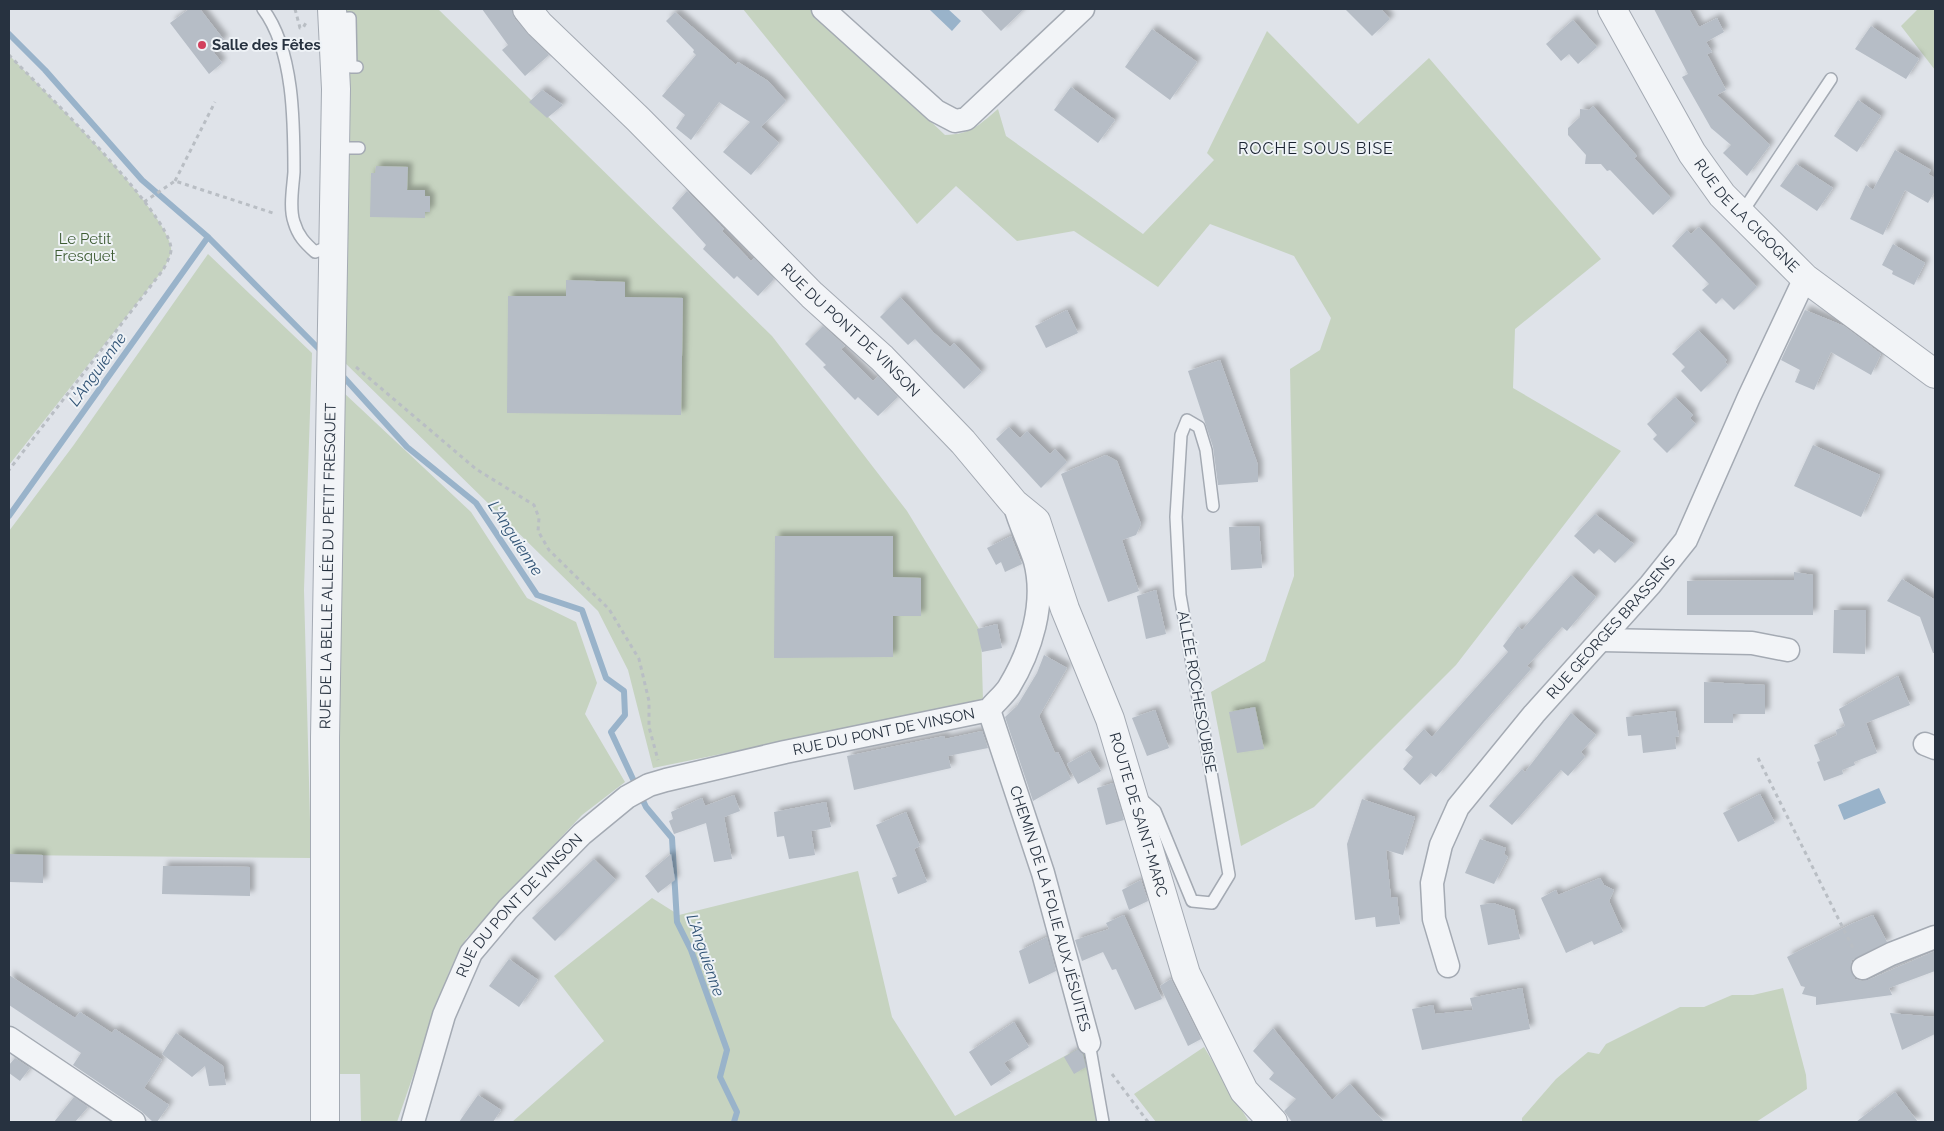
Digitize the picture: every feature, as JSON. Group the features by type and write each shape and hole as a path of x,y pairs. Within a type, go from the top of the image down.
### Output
{"street":[{"name":"RUE DU PONT DE VINSON","path":"413,1122 444,1015 472,953 508,909 582,834 628,797 658,783 785,752 989,710 1008,688 1030,648 1038,605 1035,561 1021,528 1014,503 963,442 882,358 812,295 638,119 539,24 527,9"},
{"path":"823,9 936,111 955,121 966,119 1083,9"},
{"name":"RUE DE LA CIGOGNE","path":"1612,9 1692,153 1722,194 1806,278 1935,374"},
{"name":"RUE DE LA BELLE ALLÉE DU PETIT FRESQUET","path":"324,1122 325,738 333,245 347,148 336,90 332,14"},
{"name":"RUE GEORGES BRASSENS","path":"1448,966 1434,919 1432,883 1441,845 1458,807 1534,714 1650,585 1686,540 1749,397 1806,278"},
{"name":"ROUTE DE SAINT-MARC","path":"1014,503 1036,521 1065,608 1110,719 1186,974 1244,1091 1273,1122"},
{"path":"1601,640 1752,643 1788,650"},
{"name":"CHEMIN DE LA FOLIE AUX JÉSUITES","path":"989,710 1043,873 1089,1043"},
{"path":"1863,968 1891,954 1935,937"},
{"path":"9,1038 134,1122"}],"lane":[{"path":"263,9 279,42 292,96 294,132 293,219 300,239 316,252 333,245"},
{"path":"332,14 350,18 351,67 357,67"},
{"path":"1741,214 1830,79"},
{"name":"ALLÉE ROCHESOUBISE","path":"1131,789 1155,811 1192,901 1212,903 1229,875 1180,595 1176,517 1181,435 1187,420 1199,427 1206,450 1213,506"},
{"path":"1089,1043 1103,1122"}],"path":[{"path":"9,55 135,190 166,232 172,250 163,270 9,470"},
{"path":"145,202 175,181 216,102"},
{"path":"175,181 293,219"},
{"path":"332,345 383,392 476,469 534,505 539,518 538,531 549,550 610,609 639,660 650,701 649,727 660,767 658,783"},
{"path":"1758,758 1863,968"},
{"name":"CHEMIN DE LA FOLIE AUX JÉSUITES","path":"1089,1043 1148,1122"}],"green space":[{"path":"344,9 438,9 772,336 907,511 981,632 983,700 653,768 628,670 598,611 339,357 349,202"},
{"path":"743,9 812,9 945,135 968,131 998,109 1006,136 1143,234 1214,160 1207,153 1267,31 1358,124 1429,58 1601,259 1515,329 1513,388 1621,451 1456,665 1314,807 1241,846 1211,692 1265,661 1294,576 1290,369 1320,350 1331,318 1294,256 1210,224 1158,287 1074,231 1017,241 956,186 917,224"},
{"path":"1918,9 1935,9 1935,70 1901,26"},
{"name":"Le Petit Fresquet","path":"9,55 127,180 149,207 164,231 171,250 163,270 9,465"},
{"path":"208,254 312,353 304,590 311,858 9,855 9,531 73,446"},
{"path":"344,393 471,512 527,598 576,622 597,683 585,714 625,782 582,815 466,939 449,972 397,1122 361,1122 360,1074 337,1074 337,858"},
{"path":"858,871 892,1017 955,1116 1083,1046 1098,1122 512,1122 604,1041 554,976 652,898 679,915"},
{"path":"1783,988 1806,1075 1807,1089 1756,1122 1522,1122 1522,1118 1556,1079 1588,1052 1599,1054 1606,1044 1680,1007 1704,1007 1732,995 1753,995"},
{"path":"1204,1047 1249,1122 1156,1122 1134,1094"}],"water":[{"path":"931,9 948,9 961,21 952,31"},
{"path":"1879,788 1886,803 1844,820 1838,805"}],"building":[{"name":"Salle des Fêtes","path":"189,9 200,9 224,40 212,50 222,63 209,74 170,23"},
{"path":"482,9 512,9 515,19 549,55 525,76 502,50 508,45"},
{"path":"980,9 1024,9 1001,31"},
{"path":"1345,9 1381,9 1390,19 1372,36"},
{"path":"1654,9 1689,9 1699,27 1717,18 1724,32 1706,42 1712,52 1707,54 1726,90 1717,95 1770,145 1747,176 1723,153 1731,145 1711,128 1682,77 1688,74"},
{"path":"675,12 736,65 738,62 768,81 786,101 761,127 779,143 751,175 723,152 750,122 719,102 691,140 676,128 685,115 662,96 696,55 693,52 694,50 666,21"},
{"path":"1573,20 1597,47 1578,64 1569,54 1561,61 1546,44"},
{"path":"1871,26 1919,59 1906,79 1855,49"},
{"path":"1152,29 1197,62 1170,100 1125,67"},
{"path":"1071,87 1115,120 1098,143 1054,110"},
{"path":"542,90 563,105 547,118 529,102"},
{"path":"1858,100 1881,116 1857,152 1834,136"},
{"path":"1593,106 1637,156 1634,158 1671,198 1653,215 1610,170 1607,171 1601,164 1585,164 1586,155 1568,135 1568,128 1580,117 1580,109 1589,110"},
{"path":"1895,150 1931,170 1928,174 1935,178 1935,191 1928,203 1905,190 1883,235 1850,219 1866,185 1873,190"},
{"path":"1796,164 1833,188 1817,211 1780,186"},
{"path":"376,166 408,167 407,190 425,190 425,196 430,196 430,212 425,212 425,218 370,217 371,173 375,173"},
{"path":"687,191 724,229 722,231 751,261 754,258 774,279 758,296 737,276 734,279 703,249 706,245 672,208"},
{"path":"1699,227 1757,287 1734,310 1722,298 1716,304 1702,290 1709,284 1672,246 1687,230 1691,234"},
{"path":"1893,244 1925,263 1914,285 1892,274 1893,271 1882,265"},
{"path":"566,280 625,282 625,297 683,298 681,415 507,413 508,296 566,296"},
{"path":"900,297 934,333 950,347 954,343 982,372 964,389 915,339 908,345 880,317"},
{"path":"1067,310 1078,333 1046,348 1035,326"},
{"path":"1805,310 1844,326 1881,354 1871,375 1831,352 1814,390 1795,382 1800,370 1781,360"},
{"path":"823,326 845,346 841,349 873,381 878,376 898,397 878,416 858,397 855,400 823,367 826,365 805,344"},
{"path":"1698,330 1727,360 1725,362 1728,365 1701,392 1681,371 1685,367 1672,354"},
{"path":"1220,360 1258,465 1258,482 1218,485 1213,447 1188,371"},
{"path":"1675,397 1693,415 1690,418 1696,424 1667,453 1653,439 1657,435 1647,424"},
{"path":"1009,427 1020,438 1027,431 1050,454 1055,449 1067,462 1041,488 996,439"},
{"path":"1813,445 1880,475 1861,517 1794,486"},
{"path":"1106,455 1117,461 1141,524 1136,535 1122,540 1139,591 1108,602 1061,474"},
{"path":"1595,514 1634,544 1615,563 1599,549 1594,554 1574,536"},
{"path":"1259,526 1262,568 1231,570 1229,527"},
{"path":"775,536 893,536 893,577 921,578 921,616 893,616 893,657 774,658"},
{"path":"1011,536 1022,564 1005,572 1001,562 996,565 987,548"},
{"path":"1794,572 1813,575 1813,615 1687,615 1687,581 1794,580"},
{"path":"1571,575 1596,597 1567,631 1562,627 1527,666 1531,669 1436,777 1431,773 1420,785 1403,769 1413,757 1405,750 1424,729 1432,737 1508,652 1503,646 1518,626 1522,630"},
{"path":"1902,579 1935,600 1935,653 1933,653 1920,617 1887,601"},
{"path":"1156,590 1166,634 1146,639 1137,596"},
{"path":"1834,610 1866,610 1865,654 1833,653"},
{"path":"997,624 1002,648 982,652 977,629"},
{"path":"1044,655 1067,668 1039,716 1055,753 1058,752 1071,779 1033,801 1005,717 1017,706 1037,673"},
{"path":"1898,676 1910,705 1866,723 1877,753 1854,762 1855,765 1842,770 1843,774 1824,781 1817,762 1820,761 1814,745 1837,735 1836,730 1845,726 1839,709"},
{"path":"1704,682 1765,685 1765,714 1733,714 1733,723 1704,723"},
{"path":"1255,707 1264,749 1237,753 1229,712"},
{"path":"1155,710 1169,748 1147,756 1132,718"},
{"path":"1675,711 1679,736 1675,737 1676,749 1643,753 1641,735 1628,736 1626,717"},
{"path":"1571,713 1596,735 1581,752 1585,757 1568,776 1561,770 1512,825 1489,806 1522,769 1525,772"},
{"path":"982,731 988,748 948,756 951,768 854,790 847,756 944,736 945,739"},
{"path":"1090,751 1101,771 1078,784 1067,764"},
{"path":"1113,783 1124,820 1106,825 1097,788"},
{"path":"1760,794 1775,823 1738,842 1723,813"},
{"path":"734,795 740,811 724,817 732,859 714,862 706,823 674,834 669,821 673,819 671,812 702,798 705,806"},
{"path":"1362,799 1415,817 1403,855 1386,850 1391,898 1397,897 1400,924 1376,927 1375,917 1355,920 1347,844"},
{"path":"826,802 831,827 811,831 815,855 789,859 784,836 777,837 774,812"},
{"path":"906,812 920,846 914,849 927,882 898,894 892,878 897,876 876,825"},
{"path":"1480,839 1506,848 1504,854 1508,857 1494,884 1465,873"},
{"path":"9,854 43,855 43,883 9,882"},
{"path":"671,854 675,880 658,893 645,876"},
{"path":"594,859 616,880 555,941 532,918"},
{"path":"163,866 250,867 250,896 162,894"},
{"path":"1600,878 1604,885 1614,890 1609,901 1623,932 1594,945 1592,941 1566,953 1541,898 1556,890 1558,895"},
{"path":"1141,880 1148,901 1129,910 1122,890"},
{"path":"1493,903 1514,910 1520,939 1488,945 1480,905"},
{"path":"1124,915 1162,999 1135,1010 1116,969 1112,970 1103,952 1082,961 1075,940 1109,929 1106,923"},
{"path":"1873,915 1887,942 1852,960 1850,968 1855,979 1868,980 1935,951 1935,971 1889,988 1892,995 1816,1005 1816,997 1802,994 1805,987 1801,986 1787,957 1851,924"},
{"path":"1047,937 1056,971 1029,984 1019,951"},
{"path":"509,959 538,980 519,1007 489,986"},
{"path":"9,975 75,1018 80,1012 112,1033 115,1029 162,1060 144,1088 169,1105 157,1122 153,1122 141,1111 73,1065 81,1053 9,1005"},
{"path":"1171,979 1201,1039 1188,1046 1160,986"},
{"path":"1522,988 1530,1029 1422,1050 1412,1009 1433,1005 1435,1014 1473,1010 1470,998"},
{"path":"1890,1013 1935,1017 1935,1034 1902,1050"},
{"path":"1014,1022 1029,1047 1004,1063 1011,1073 991,1086 969,1052"},
{"path":"1273,1028 1332,1100 1350,1084 1384,1122 1292,1122 1284,1111 1296,1099 1269,1079 1274,1073 1253,1051"},
{"path":"176,1033 223,1066 226,1085 209,1086 205,1066 192,1077 162,1054"},
{"path":"1078,1049 1083,1054 1086,1067 1074,1074 1064,1057"},
{"path":"15,1058 30,1068 20,1081 9,1073 9,1065"},
{"path":"1895,1092 1918,1122 1856,1122"},
{"path":"478,1095 501,1110 493,1122 459,1122"},
{"path":"74,1097 88,1107 75,1122 54,1122"}],"waterway":[{"name":"L'Anguienne","path":"9,34 45,70 142,180 208,237 323,353"},
{"name":"L'Anguienne","path":"9,516 208,237"},
{"name":"L'Anguienne","path":"339,372 407,447 476,503 537,595 582,610 606,678 624,691 625,715 611,732 646,807 672,838 677,922 691,950 727,1050 720,1077 737,1112 734,1122"}],"place":[{"name":"Salle des Fêtes","path":"202,45"}],"district":[{"name":"ROCHE SOUS BISE","path":"1316,148"}]}
